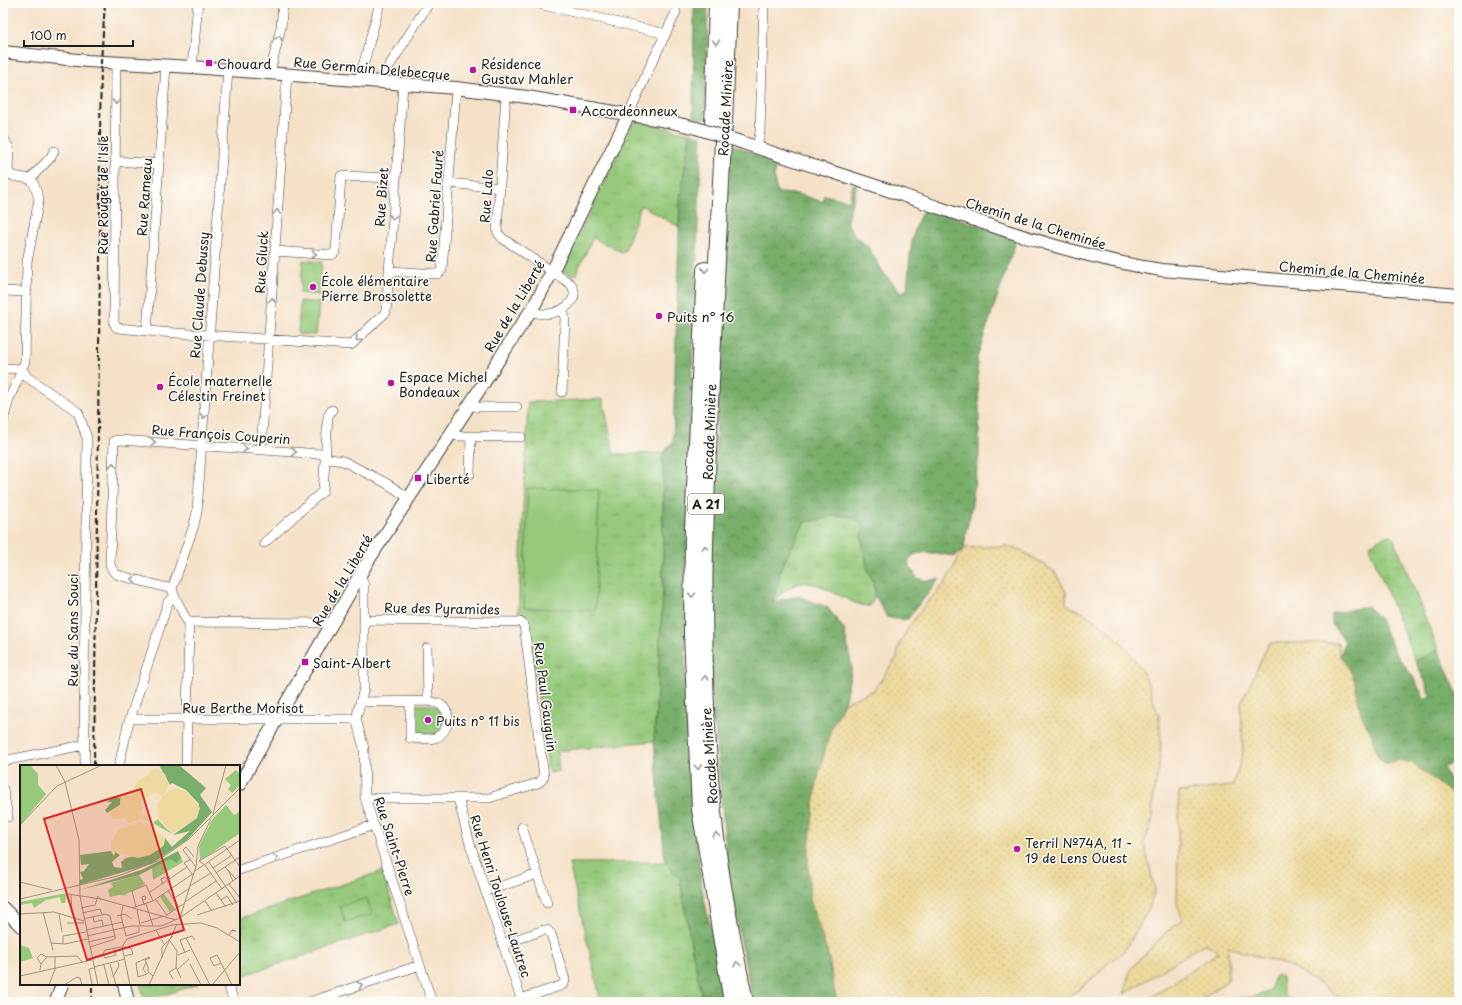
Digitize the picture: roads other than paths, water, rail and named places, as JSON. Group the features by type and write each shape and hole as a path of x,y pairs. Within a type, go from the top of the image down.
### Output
{"highway":[{"name":"Rocade Minière","path":"717,3 711,169 700,360 694,514 692,635 700,810 732,1002"},
{"name":"Rocade Minière","path":"730,3 706,512 704,646 706,708 713,814 735,953 745,1002"}],"street":[{"path":"192,67 198,3"},
{"path":"270,73 281,27 283,3"},
{"path":"359,82 380,3"},
{"path":"378,82 429,3"},
{"path":"535,3 666,34"},
{"path":"758,148 760,132 764,3"},
{"name":"Rue de la Liberté","path":"240,783 358,577 531,311 552,272 629,114 676,12"},
{"name":"Rue Germain Delebecque","path":"3,52 116,63 192,67 359,82 456,88 506,94 629,114 688,126 758,148"},
{"name":"Rue Rouget de l'Isle","path":"116,63 114,323 116,327 147,331"},
{"name":"Rue Rameau","path":"147,331 166,66"},
{"name":"Rue Claude Debussy","path":"119,765 130,719 168,602 174,593 196,518 228,70"},
{"name":"Rue Gluck","path":"261,450 270,339 275,234 287,75"},
{"name":"Rue Bizet","path":"270,339 351,345 386,312 402,85"},
{"name":"Rue Gabriel Fauré","path":"389,271 438,274 442,270 456,88"},
{"name":"Rue Lalo","path":"506,94 497,229 499,236 552,272"},
{"path":"3,137 9,148 7,175 30,179 34,184 39,199 27,262 25,361 20,377 9,399 3,421"},
{"name":"Chemin de la Cheminée","path":"758,148 1069,251 1126,265 1162,270 1459,295"},
{"path":"30,179 51,157 54,151"},
{"path":"115,161 159,164"},
{"path":"275,251 332,255 336,251 341,176 395,178"},
{"path":"448,183 500,188"},
{"path":"531,311 543,314 563,310 574,296 575,290 571,284 552,272"},
{"path":"3,291 27,292"},
{"path":"562,392 565,318 563,310"},
{"path":"147,331 270,339"},
{"path":"3,368 22,369"},
{"name":"Rue du Sans Souci","path":"22,369 27,376 78,412 87,438 85,765"},
{"path":"470,404 477,406 517,407"},
{"path":"264,543 321,493 324,485 328,416 332,410"},
{"path":"452,433 457,436 521,437"},
{"path":"470,474 471,436"},
{"name":"Rue François Couperin","path":"174,593 118,575 111,569 114,441 119,440 322,454 333,460 343,461 386,483 409,498"},
{"name":"Rue Saint-Pierre","path":"358,577 364,584 364,688 356,719 364,748 365,798 432,1002"},
{"path":"174,593 186,619 189,622 186,765"},
{"name":"Rue des Pyramides","path":"364,620 520,622"},
{"path":"189,622 332,623"},
{"name":"Rue Paul Gauguin","path":"458,798 489,798 538,783 544,776 524,625 520,622"},
{"path":"427,648 428,701"},
{"path":"360,702 410,701 428,701 439,704 446,710 447,714 446,729 444,733 434,738 410,738 410,701"},
{"name":"Rue Berthe Morisot","path":"130,719 356,719"},
{"path":"3,761 84,745"},
{"path":"3,789 8,817"},
{"path":"365,798 458,798"},
{"name":"Rue Henri Toulouse-Lautrec","path":"458,798 470,844 522,1001"},
{"path":"240,870 374,825"},
{"path":"522,827 547,903"},
{"path":"486,891 538,874"},
{"path":"3,908 20,925"},
{"path":"503,944 544,930 547,930 551,934 565,980 564,984 522,1001"},
{"path":"310,1002 330,999 420,965"},
{"path":"56,1002 62,985"},
{"path":"124,985 128,1002"},
{"path":"228,985 234,1002"}],"railway":[{"path":"94,765 101,62 105,3"},
{"path":"92,985 92,1002"}],"place":[{"name":"Chouard","path":"209,63"},
{"name":"Résidence Gustav Mahler","path":"473,70"},
{"name":"Accordéonneux","path":"573,110"},
{"name":"École élémentaire Pierre Brossolette","path":"313,287"},
{"name":"Puits n° 16","path":"659,316"},
{"name":"Espace Michel Bondeaux","path":"391,383"},
{"name":"École maternelle Célestin Freinet","path":"160,387"},
{"name":"Liberté","path":"418,478"},
{"name":"Saint-Albert","path":"305,662"},
{"name":"Puits n° 11 bis","path":"428,720"},
{"name":"Terril №74A, 11 - 19 de Lens Ouest","path":"1017,849"}]}
